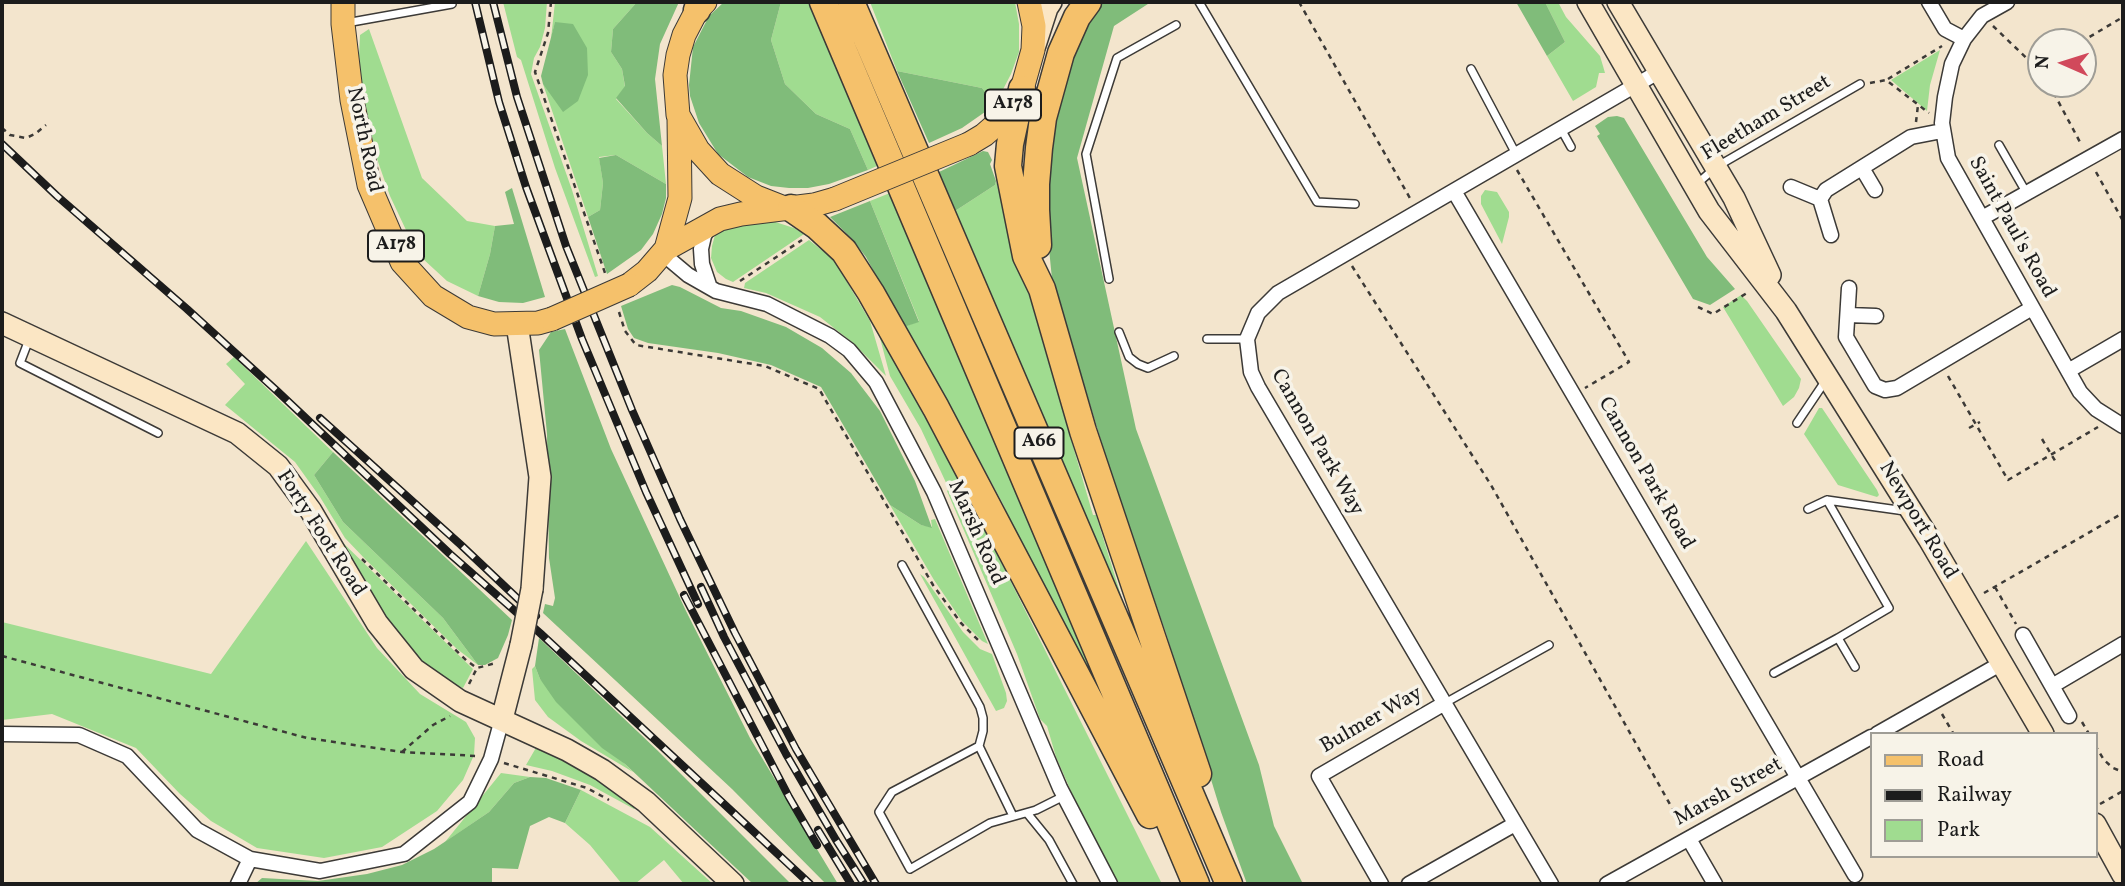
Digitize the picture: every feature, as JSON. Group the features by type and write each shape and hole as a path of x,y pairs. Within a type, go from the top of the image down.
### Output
{"highway":[{"name":"A66","path":"823,2 1196,884"},
{"name":"A66","path":"851,2 1229,884"},
{"path":"1042,289 1036,210 1043,118 1061,53 1077,17 1088,2"},
{"name":"A66","path":"1022,89 1008,166 1026,256 1042,289 1083,431 1236,884"},
{"path":"787,208 817,226 844,251 895,334 1187,884"}],"main road":[{"name":"A178","path":"517,324 552,319 647,271 664,252 710,223 730,216 835,199 969,144 984,135 1010,110 1022,89 1033,50 1034,26 1029,2"},
{"path":"1033,50 1051,2"},
{"name":"Newport Road","path":"1588,2 1709,211 1786,311 1912,512 2042,732"},
{"name":"Newport Road","path":"1618,2 1734,198 1786,311"},
{"path":"664,252 680,198 675,75 684,35 701,4"},
{"name":"North Road","path":"343,13 352,100 369,185 402,262 433,296 468,317 494,324 517,324"},
{"path":"678,115 698,150 720,174 756,197 787,208"},
{"name":"Forty Foot Road","path":"2,323 237,433 278,466 311,511 377,623 414,668 460,701 567,750 602,770 646,802 733,884"},
{"path":"502,719 532,589 540,477 517,324"},
{"path":"2097,814 2123,875"}],"street":[{"path":"1929,2 1945,29 1964,39"},
{"name":"Saint Paul's Road","path":"2007,2 1982,16 1964,39 1952,64 1942,127 1948,158 2080,392 2096,409 2123,426"},
{"path":"1247,339 1258,313 1279,293 1660,71"},
{"path":"1830,235 1820,199 1826,190 1911,137 1942,127"},
{"path":"1982,218 2123,139"},
{"path":"1862,168 1875,190"},
{"path":"1791,187 1820,199"},
{"name":"Cannon Park Road","path":"1454,191 1855,875"},
{"path":"709,285 702,264 701,249 710,223"},
{"name":"Marsh Road","path":"664,252 688,275 716,291 767,304 831,336 849,350 876,382 934,492 1064,796 1110,884"},
{"path":"1849,288 1846,337 1875,386 1885,390 1897,388 2032,308"},
{"path":"1847,315 1876,316"},
{"name":"Cannon Park Way","path":"1247,339 1251,373 1258,387 1551,884"},
{"path":"2068,371 2123,339"},
{"path":"2023,635 2069,716"},
{"path":"2052,685 2123,644"},
{"path":"1881,732 2002,663"},
{"name":"Bulmer Way","path":"1381,884 1319,776 1444,703"},
{"path":"2,733 79,735 127,756 197,830 250,859 320,871 404,855 470,802 491,759 502,719"},
{"name":"Marsh Street","path":"1607,884 1870,738"},
{"path":"1409,884 1515,824"},
{"path":"1689,839 1715,884"},
{"path":"238,884 250,859"}],"lane":[{"path":"1199,2 1317,202 1355,204"},
{"path":"343,13 452,4"},
{"path":"1109,279 1086,154 1116,58 1176,25"},
{"path":"1471,69 1514,156"},
{"name":"Fleetham Street","path":"1695,186 1716,166 1860,84"},
{"path":"1561,129 1571,147"},
{"path":"1999,145 2027,193"},
{"path":"1119,332 1129,357 1138,365 1148,368 1174,356"},
{"path":"30,336 20,363 158,433"},
{"path":"1207,339 1247,339"},
{"path":"1797,423 1828,377"},
{"path":"1808,509 1827,500 1912,512"},
{"path":"1774,673 1889,608 1827,500"},
{"path":"902,565 980,707 983,731 979,746 1013,816"},
{"path":"1838,638 1855,667"},
{"path":"1444,703 1549,645"},
{"path":"979,746 892,792 878,811 910,869 990,823 1036,810 1064,796"},
{"path":"1027,813 1049,841 1073,884"}],"path":[{"path":"551,2 548,33 535,72 618,284"},
{"path":"1298,2 1418,212"},
{"path":"1982,16 2027,56"},
{"path":"2097,32 2123,17"},
{"path":"1860,84 1886,80 1941,47"},
{"path":"1886,80 1942,127"},
{"path":"1916,125 1918,105"},
{"path":"2,128 10,135 26,138 46,125"},
{"path":"1514,156 1629,362 1575,395"},
{"path":"737,296 740,282 810,235 817,226"},
{"path":"1344,254 1491,485 1689,839"},
{"path":"1698,307 1713,314 1765,283"},
{"path":"617,307 625,331 636,345 765,366 819,389 933,584 961,623 980,643 989,648 1000,644"},
{"path":"1945,370 2008,480 2100,426"},
{"path":"1969,428 1980,422"},
{"path":"2042,439 2057,464"},
{"path":"1978,597 2123,513"},
{"path":"362,559 477,668 519,652"},
{"path":"1995,587 2023,635"},
{"path":"2,656 307,738 402,752 474,755 491,759 587,788 611,801"},
{"path":"1941,711 1952,732"},
{"path":"2097,748 2104,760 2123,772"},
{"path":"2097,814 2123,791"}],"green space":[{"path":"503,2 547,2 545,28 531,74 572,190 598,276 595,277 555,168 521,60 517,57"},
{"path":"555,2 637,2 613,29 611,52 622,69 625,87 616,99 662,146 666,184 616,155 599,157 603,183 600,210 588,217 543,84 546,86 555,22 551,39"},
{"path":"637,2 679,2 660,44 655,79 662,146 616,98 625,86 622,69 611,52 613,29"},
{"path":"724,2 781,2 771,40 785,84 816,114 850,129 868,170 829,184 789,188 771,186 748,177 718,154 699,123 689,85 693,47 709,16"},
{"path":"781,2 810,2 877,166 868,170 850,129 816,114 785,84 771,40"},
{"path":"870,2 1015,2 1019,24 1019,52 995,105 982,88 897,71"},
{"path":"1098,2 1151,2 1114,26 1077,158 1136,429 1259,765 1274,826 1303,884 1247,884 1221,812 1166,633 1120,503 1052,279 1045,208 1047,155 1070,55"},
{"path":"1516,2 1545,2 1565,42 1547,56"},
{"path":"1545,2 1558,2 1566,17 1600,56 1605,73 1599,73 1596,87 1573,101 1547,56 1565,42"},
{"path":"555,22 573,24 587,48 588,75 578,101 563,112 543,84 541,76"},
{"path":"369,29 422,178 467,221 495,226 478,296 447,281 422,258 390,196 376,156 362,87 360,35"},
{"path":"1940,50 1930,85 1927,111 1891,80"},
{"path":"897,71 982,88 995,105 962,128 929,143"},
{"path":"1608,117 1624,118 1707,257 1735,289 1710,305 1693,299 1597,136 1600,134 1595,126"},
{"path":"983,151 988,152 992,160 990,164 995,185 952,213 941,189 939,172"},
{"path":"616,155 666,184 666,198 653,234 641,250 607,274 588,217 600,210 603,183 599,158"},
{"path":"996,181 1093,515 1096,515 1128,618 952,213 995,185"},
{"path":"512,188 545,297 523,303 499,302 478,296 495,226 514,224 505,192"},
{"path":"1485,190 1497,192 1509,212 1502,244 1481,204 1481,196"},
{"path":"890,193 1122,741 1032,568 1003,504 904,327 919,321 870,201"},
{"path":"870,201 919,322 904,327 866,257 830,217"},
{"path":"766,219 804,234 733,282 717,272 711,258 715,235 724,226"},
{"path":"809,240 834,260 870,321 886,376 853,343 820,317 766,293 744,288 745,283"},
{"path":"672,285 721,308 741,311 786,327 822,348 851,373 880,411 915,481 932,528 921,525 890,505 821,387 771,365 718,353 648,343 634,338 628,329 621,306"},
{"path":"1741,295 1801,379 1794,397 1783,406 1723,307"},
{"path":"875,319 980,520 1162,884 1118,884 1074,798 1056,757 1047,726 1040,719 1017,654 947,491 949,489 921,429 890,376"},
{"path":"565,329 611,449 686,611 750,738 838,884 826,884 732,789 543,613 545,604 553,606 555,598 549,558 547,434 539,350 551,332"},
{"path":"234,357 333,452 314,475 343,522 443,618 478,665 457,649 345,538 295,462 225,405 245,384 226,364"},
{"path":"1819,408 1822,408 1877,490 1877,497 1838,485 1804,434"},
{"path":"333,452 512,620 498,658 485,665 478,665 443,618 343,522 314,475"},
{"path":"890,505 921,525 932,527 931,520 935,519 988,644 962,621 934,580"},
{"path":"339,539 473,669 463,688 431,669 415,655 384,618"},
{"path":"306,541 377,648 420,694 466,722 475,738 474,755 463,780 437,811 382,847 324,858 257,848 211,821 180,794 136,748 52,714 2,720 2,622 211,674"},
{"path":"920,574 963,632 980,649 992,654 1006,693 1004,708 996,711"},
{"path":"539,638 657,750 791,884 753,884 625,764 602,748 556,702 540,679 535,666"},
{"path":"535,666 540,679 633,772 581,741 548,717 535,700 532,669"},
{"path":"537,746 588,772 636,807 634,809 590,785 526,765"},
{"path":"501,773 530,777 514,783 489,812 445,842"},
{"path":"530,777 546,778 581,790 565,823 549,817 530,826 518,869 492,868 492,884 255,884 262,878 318,881 367,874 402,865 434,849 489,812 514,783"},
{"path":"581,790 650,827 713,884 684,884 664,860 635,884 622,884 590,845 565,823"}],"railway":[{"path":"475,2 499,102 526,187 582,339 646,492 698,604"},
{"path":"493,2 517,97 566,246 632,410 680,519 735,633 796,749 876,884"},
{"path":"2,144 276,390 450,554 540,633 810,884"},
{"path":"320,418 536,616"},
{"path":"701,587 724,637 786,754 864,884"},
{"path":"684,595 789,797 817,845"},
{"path":"818,830 851,884"}]}
